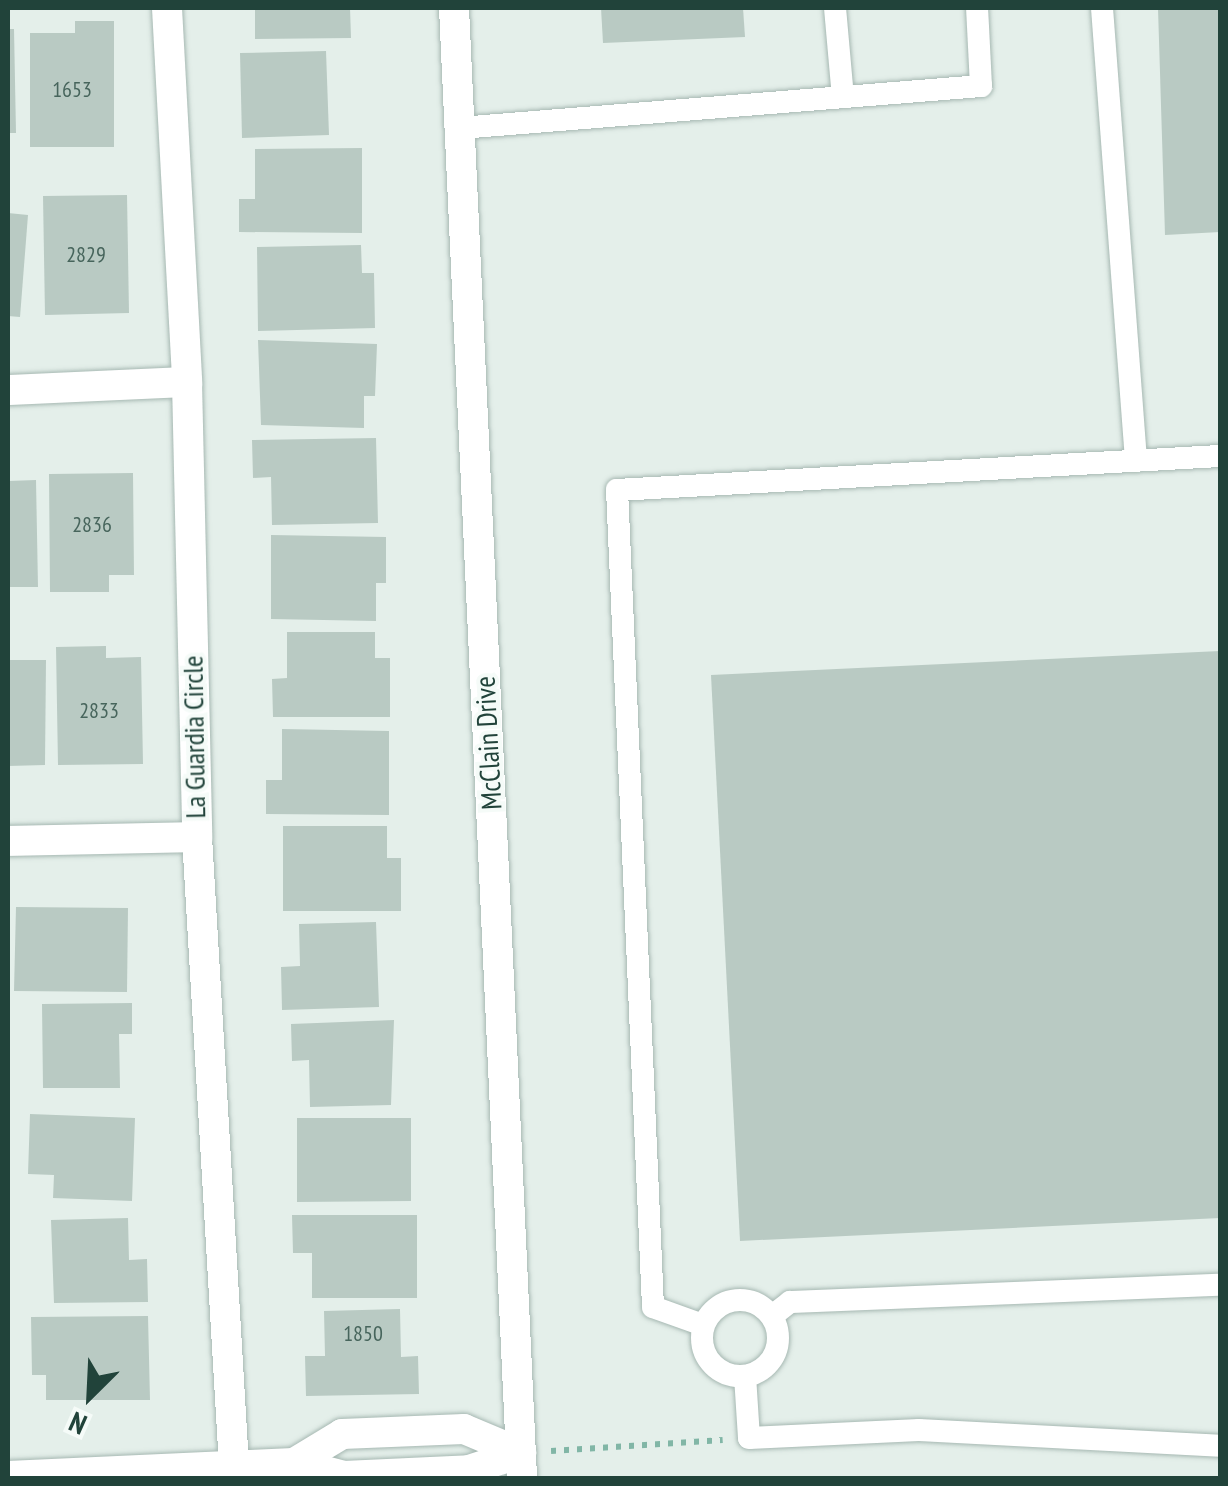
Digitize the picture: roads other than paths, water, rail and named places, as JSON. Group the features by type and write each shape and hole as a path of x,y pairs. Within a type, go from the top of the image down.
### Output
{"street":[{"name":"La Guardia Circle","path":"167,8 187,382 196,837 234,1466"},
{"name":"McClain Drive","path":"454,8 522,1466"},
{"path":"8,390 187,382"},
{"path":"8,842 196,837"},
{"path":"294,1463 342,1434 464,1428 522,1466"},
{"path":"8,1476 294,1463 362,1476 522,1466"}],"lane":[{"path":"835,8 843,97"},
{"path":"460,128 981,86 977,8"},
{"path":"1102,8 1136,461"},
{"path":"704,1325 652,1307 617,490 1220,456"},
{"path":"772,1316 790,1302 1220,1284"},
{"path":"745,1376 710,1362 704,1325 718,1306 741,1299 772,1316"},
{"path":"745,1376 775,1354 772,1316"},
{"path":"745,1376 749,1438 919,1430 1220,1446"}]}
